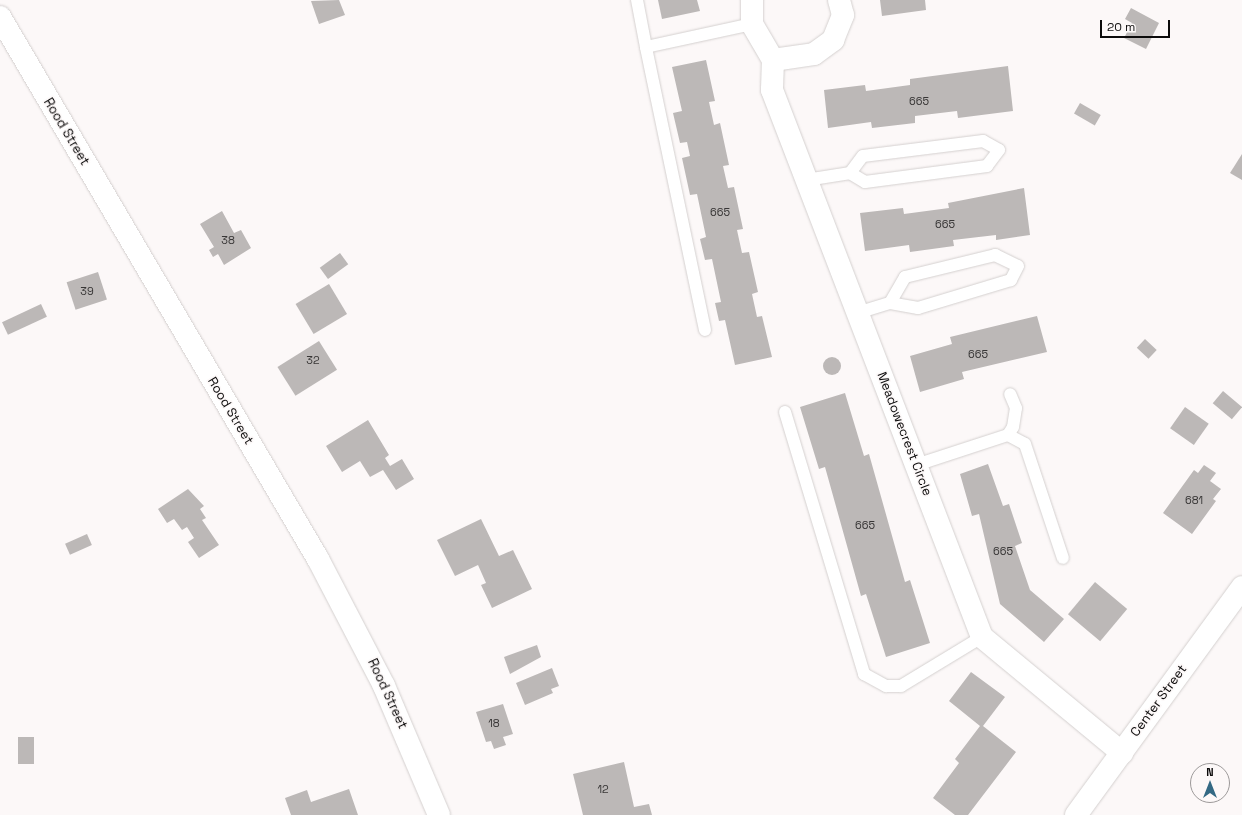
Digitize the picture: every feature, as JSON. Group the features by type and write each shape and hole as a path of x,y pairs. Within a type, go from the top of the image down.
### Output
{"main road":[{"path":"752,0 752,24 773,60 814,54 833,40 843,15 839,0"},
{"name":"Rood Street","path":"0,18 318,559 384,686 440,815"},
{"name":"Meadowecrest Circle","path":"773,60 772,90 982,637 1122,753"},
{"name":"Center Street","path":"1076,815 1242,587"}],"lane":[{"path":"637,0 705,330"},
{"path":"646,47 752,24"},
{"path":"806,180 850,174 865,182 987,166 999,150 983,141 863,156 850,174"},
{"path":"857,313 890,303 925,306 1011,280 1018,266 995,255 905,277 890,303"},
{"path":"916,465 1008,435 1013,427 1016,408 1010,394"},
{"path":"785,412 864,674 886,686 901,686 982,637"},
{"path":"1008,435 1025,444 1063,558"}],"building":[{"path":"339,0 345,15 319,24 311,1"},
{"path":"658,0 697,0 700,11 662,19"},
{"path":"880,0 925,0 926,10 882,16"},
{"path":"1131,8 1159,23 1146,49 1124,38 1132,23 1125,19"},
{"path":"706,60 715,101 709,102 714,125 720,123 729,165 723,166 728,188 734,187 743,229 737,230 742,253 749,252 758,292 752,294 757,317 762,316 772,357 735,365 725,320 719,321 715,303 721,302 712,259 705,260 700,239 706,237 697,194 690,195 682,158 690,156 687,142 680,143 673,113 682,111 672,67"},
{"path":"1008,66 1013,111 958,118 957,111 915,116 915,123 872,128 871,122 828,128 824,90 865,85 866,91 910,85 910,79"},
{"path":"1080,103 1101,115 1095,125 1074,113"},
{"path":"1242,154 1242,180 1230,173"},
{"path":"1024,188 1030,235 996,240 996,235 953,240 954,246 910,252 909,245 865,251 860,213 903,208 904,214 949,208 948,203"},
{"path":"222,211 234,233 241,230 251,248 224,265 218,254 213,257 209,250 214,247 200,224"},
{"path":"340,253 348,264 328,279 320,268"},
{"path":"98,272 107,300 76,310 67,282"},
{"path":"329,284 347,314 314,334 296,304"},
{"path":"41,304 47,317 8,335 2,322"},
{"path":"1037,316 1047,352 962,372 964,379 920,392 910,356 952,344 950,337"},
{"path":"1145,339 1157,350 1149,359 1137,348"},
{"path":"319,341 337,370 295,396 277,367"},
{"path":"832,357 838,360 841,366 838,372 832,375 826,372 823,366 826,360"},
{"path":"1223,391 1242,407 1232,419 1213,403"},
{"path":"845,393 864,456 869,454 905,582 910,580 930,643 886,657 866,594 861,596 825,467 819,469 800,407"},
{"path":"1185,407 1209,424 1194,445 1170,428"},
{"path":"368,420 389,455 385,458 390,466 402,459 414,479 396,490 383,470 370,477 360,461 342,472 326,446"},
{"path":"988,464 1003,506 1009,504 1022,543 1015,546 1030,590 1064,619 1044,642 1000,604 979,514 972,516 960,474"},
{"path":"1204,465 1216,473 1210,481 1221,489 1213,499 1216,501 1192,534 1163,513 1194,470 1198,473"},
{"path":"188,489 204,506 200,509 206,518 202,520 219,545 199,558 188,542 194,538 187,527 182,530 174,519 167,523 158,509"},
{"path":"481,519 499,556 513,550 532,589 492,608 481,585 486,583 478,565 455,576 437,540"},
{"path":"87,534 92,545 70,555 65,544"},
{"path":"1095,582 1127,609 1100,641 1068,614"},
{"path":"537,645 541,657 510,674 504,657"},
{"path":"552,668 559,686 551,689 553,693 525,705 516,683"},
{"path":"971,672 1005,697 983,726 1016,752 968,815 955,815 933,798 959,763 955,759 980,726 949,701"},
{"path":"503,704 513,734 503,737 506,745 494,749 491,741 486,742 476,712"},
{"path":"18,737 34,737 34,764 18,764"},
{"path":"624,762 634,807 649,804 652,815 583,815 573,774"},
{"path":"349,789 358,815 291,815 285,798 307,790 311,802"}]}
